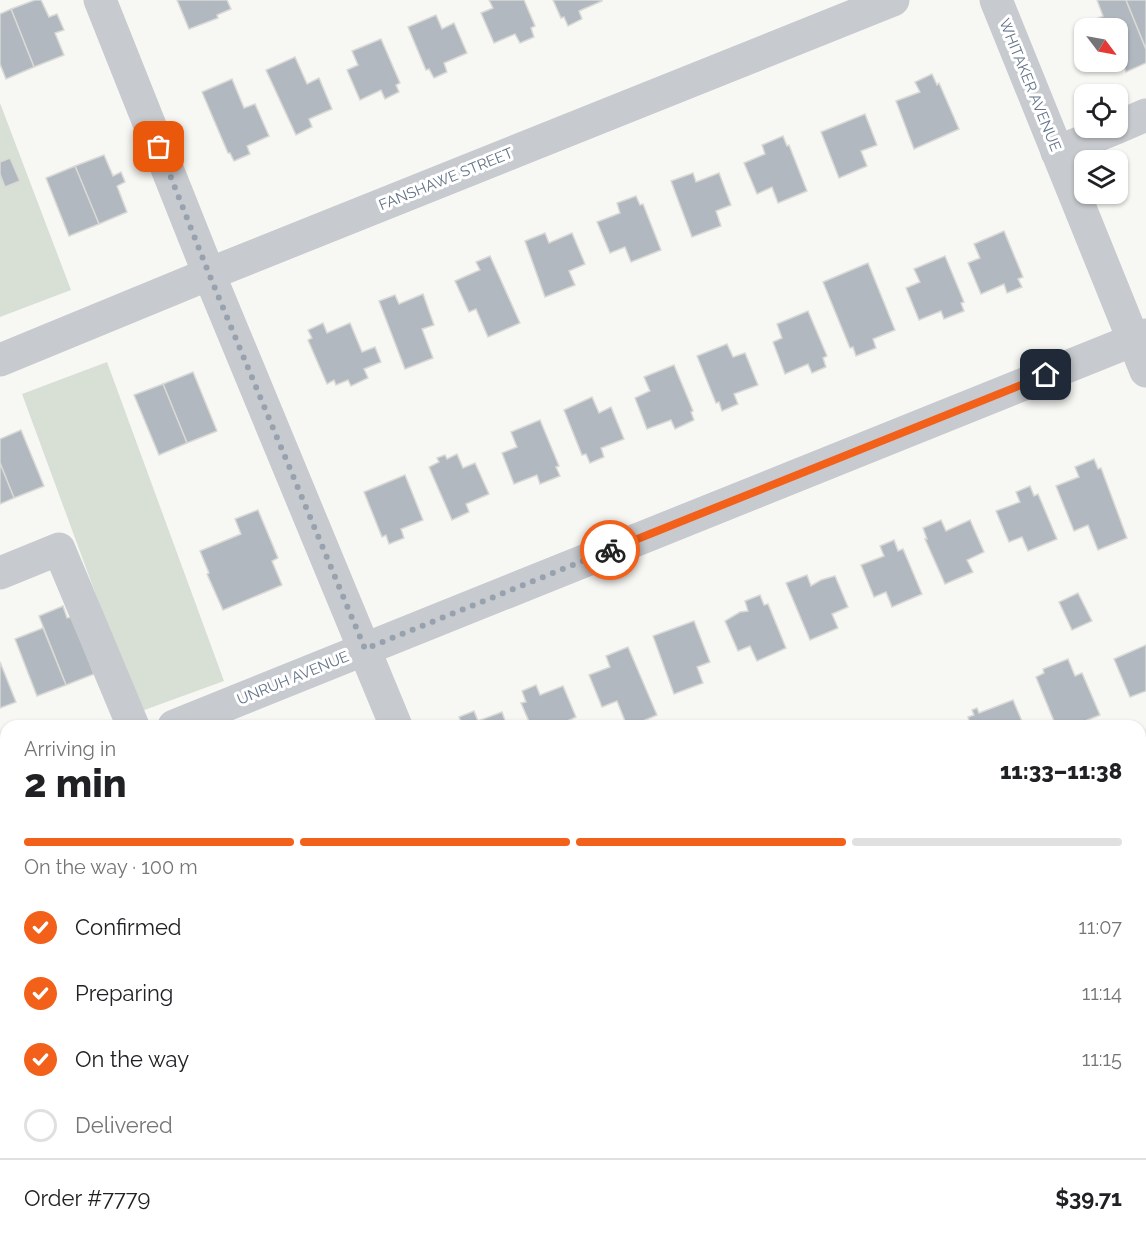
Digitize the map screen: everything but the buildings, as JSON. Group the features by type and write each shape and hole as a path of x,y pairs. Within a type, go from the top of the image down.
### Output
{"street":[{"path":"100,0 209,274 394,720"},
{"name":"FANSHAWE STREET","path":"0,360 893,0"},
{"name":"WHITAKER AVENUE","path":"996,0 1057,152 1140,337 1146,370"},
{"path":"1128,122 1146,115"},
{"path":"1057,152 1091,138"},
{"name":"UNRUH AVENUE","path":"192,720 1140,337"},
{"path":"0,573 58,549 130,720"}],"shaded area":[{"path":"0,103 71,290 0,317"},
{"path":"107,362 224,681 139,712 22,394"}],"way so far":[{"path":"159,147 209,274 365,649 610,550"}],"route":[{"path":"610,550 1046,375"}]}
